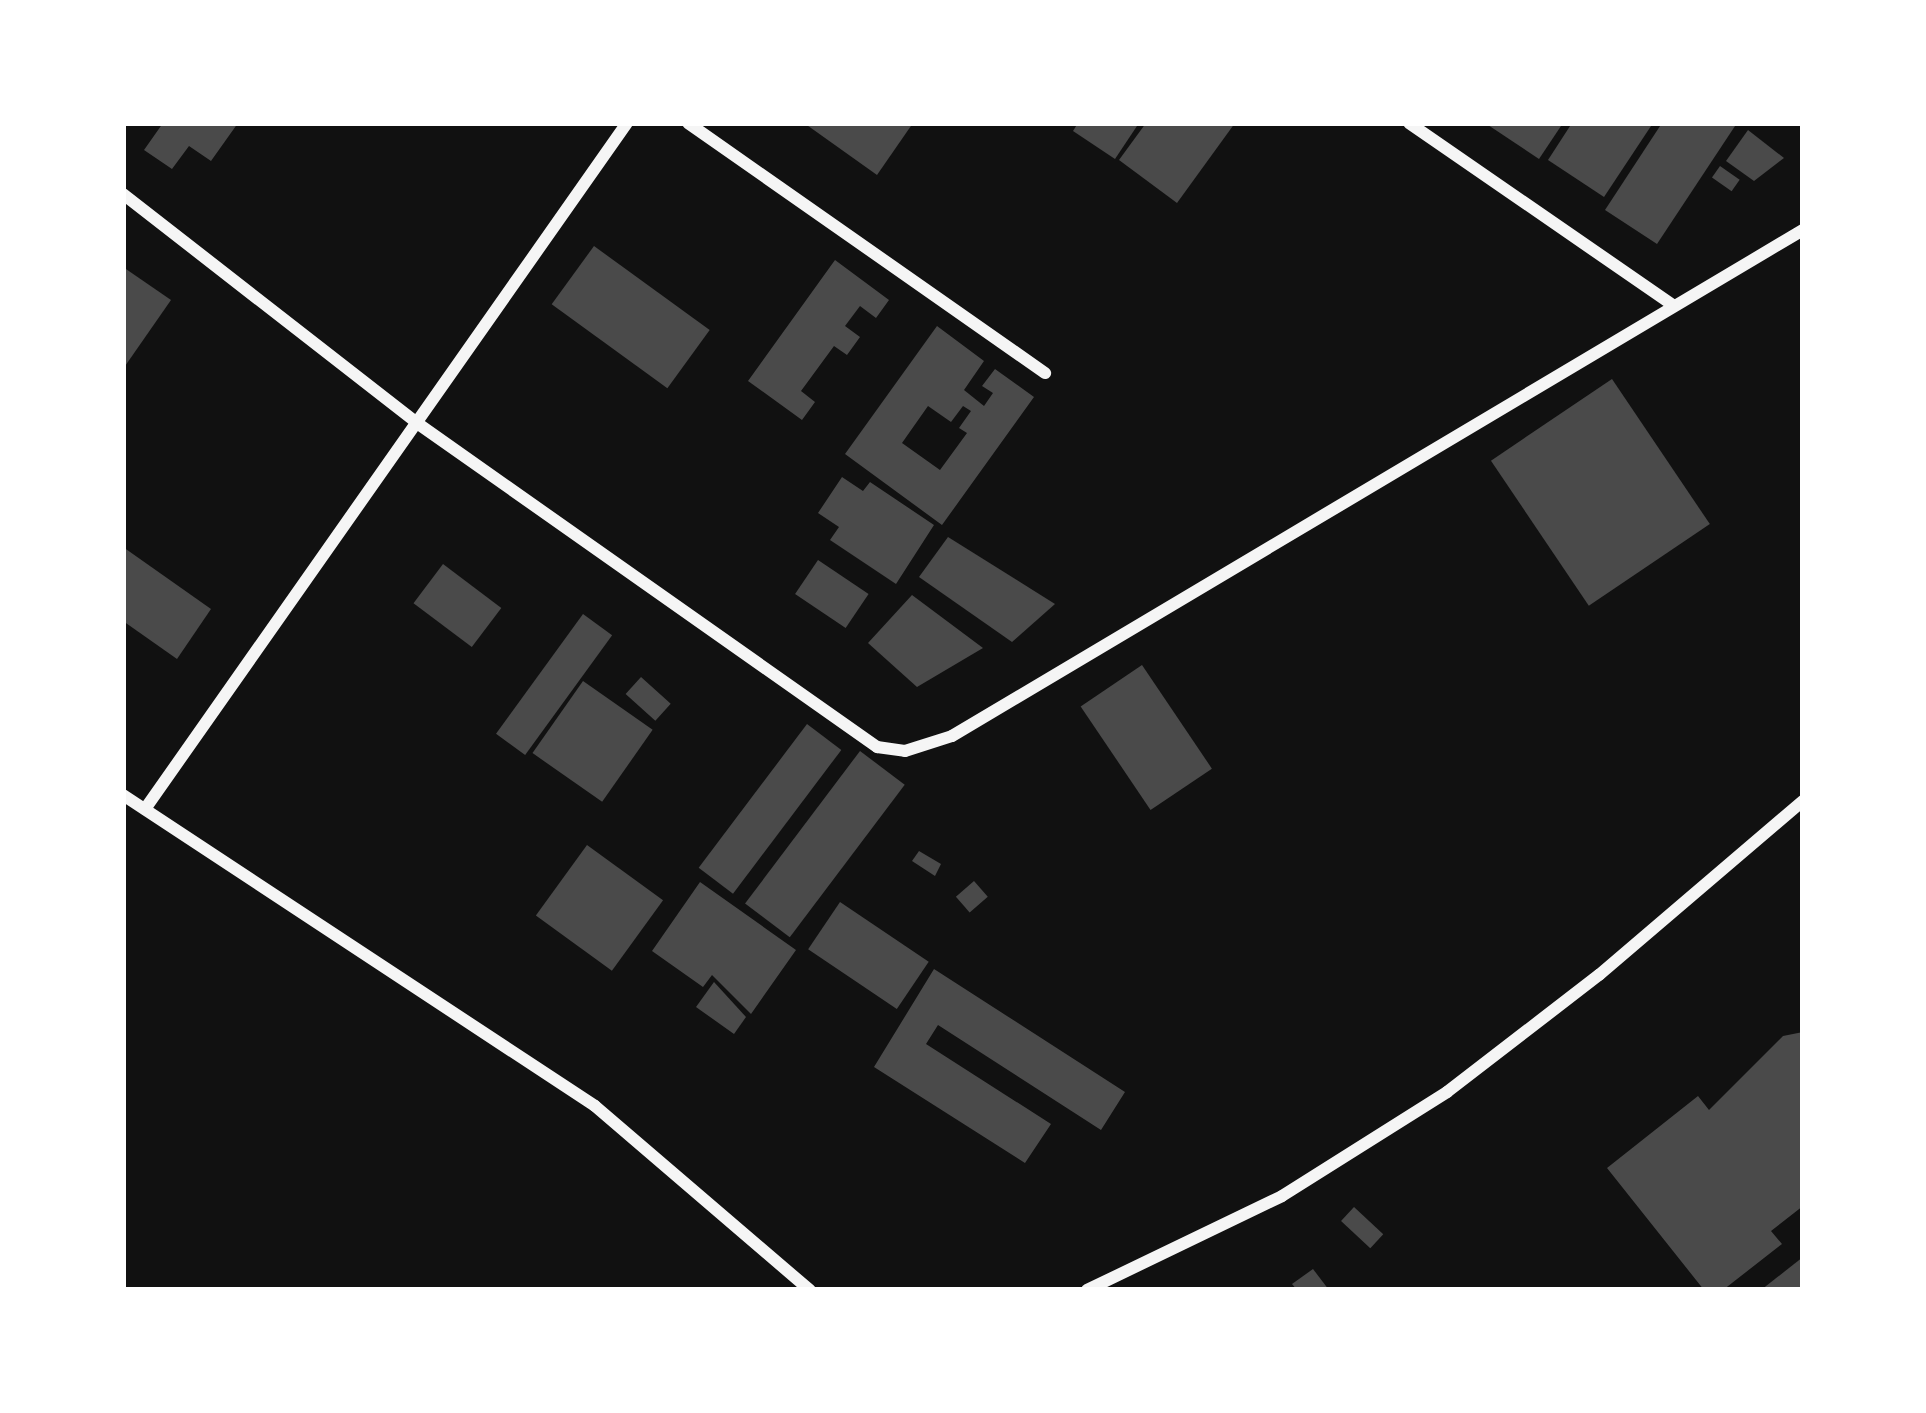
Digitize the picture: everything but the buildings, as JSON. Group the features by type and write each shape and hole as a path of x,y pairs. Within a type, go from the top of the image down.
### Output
{"street":[{"path":"145,809 627,123"},
{"path":"688,123 1045,373"},
{"path":"1409,123 1674,306"},
{"path":"123,194 417,423 877,747 905,751 952,736 1803,230"},
{"path":"123,795 595,1106 810,1290"},
{"path":"1087,1290 1282,1196 1447,1092 1599,975 1803,801"}]}
